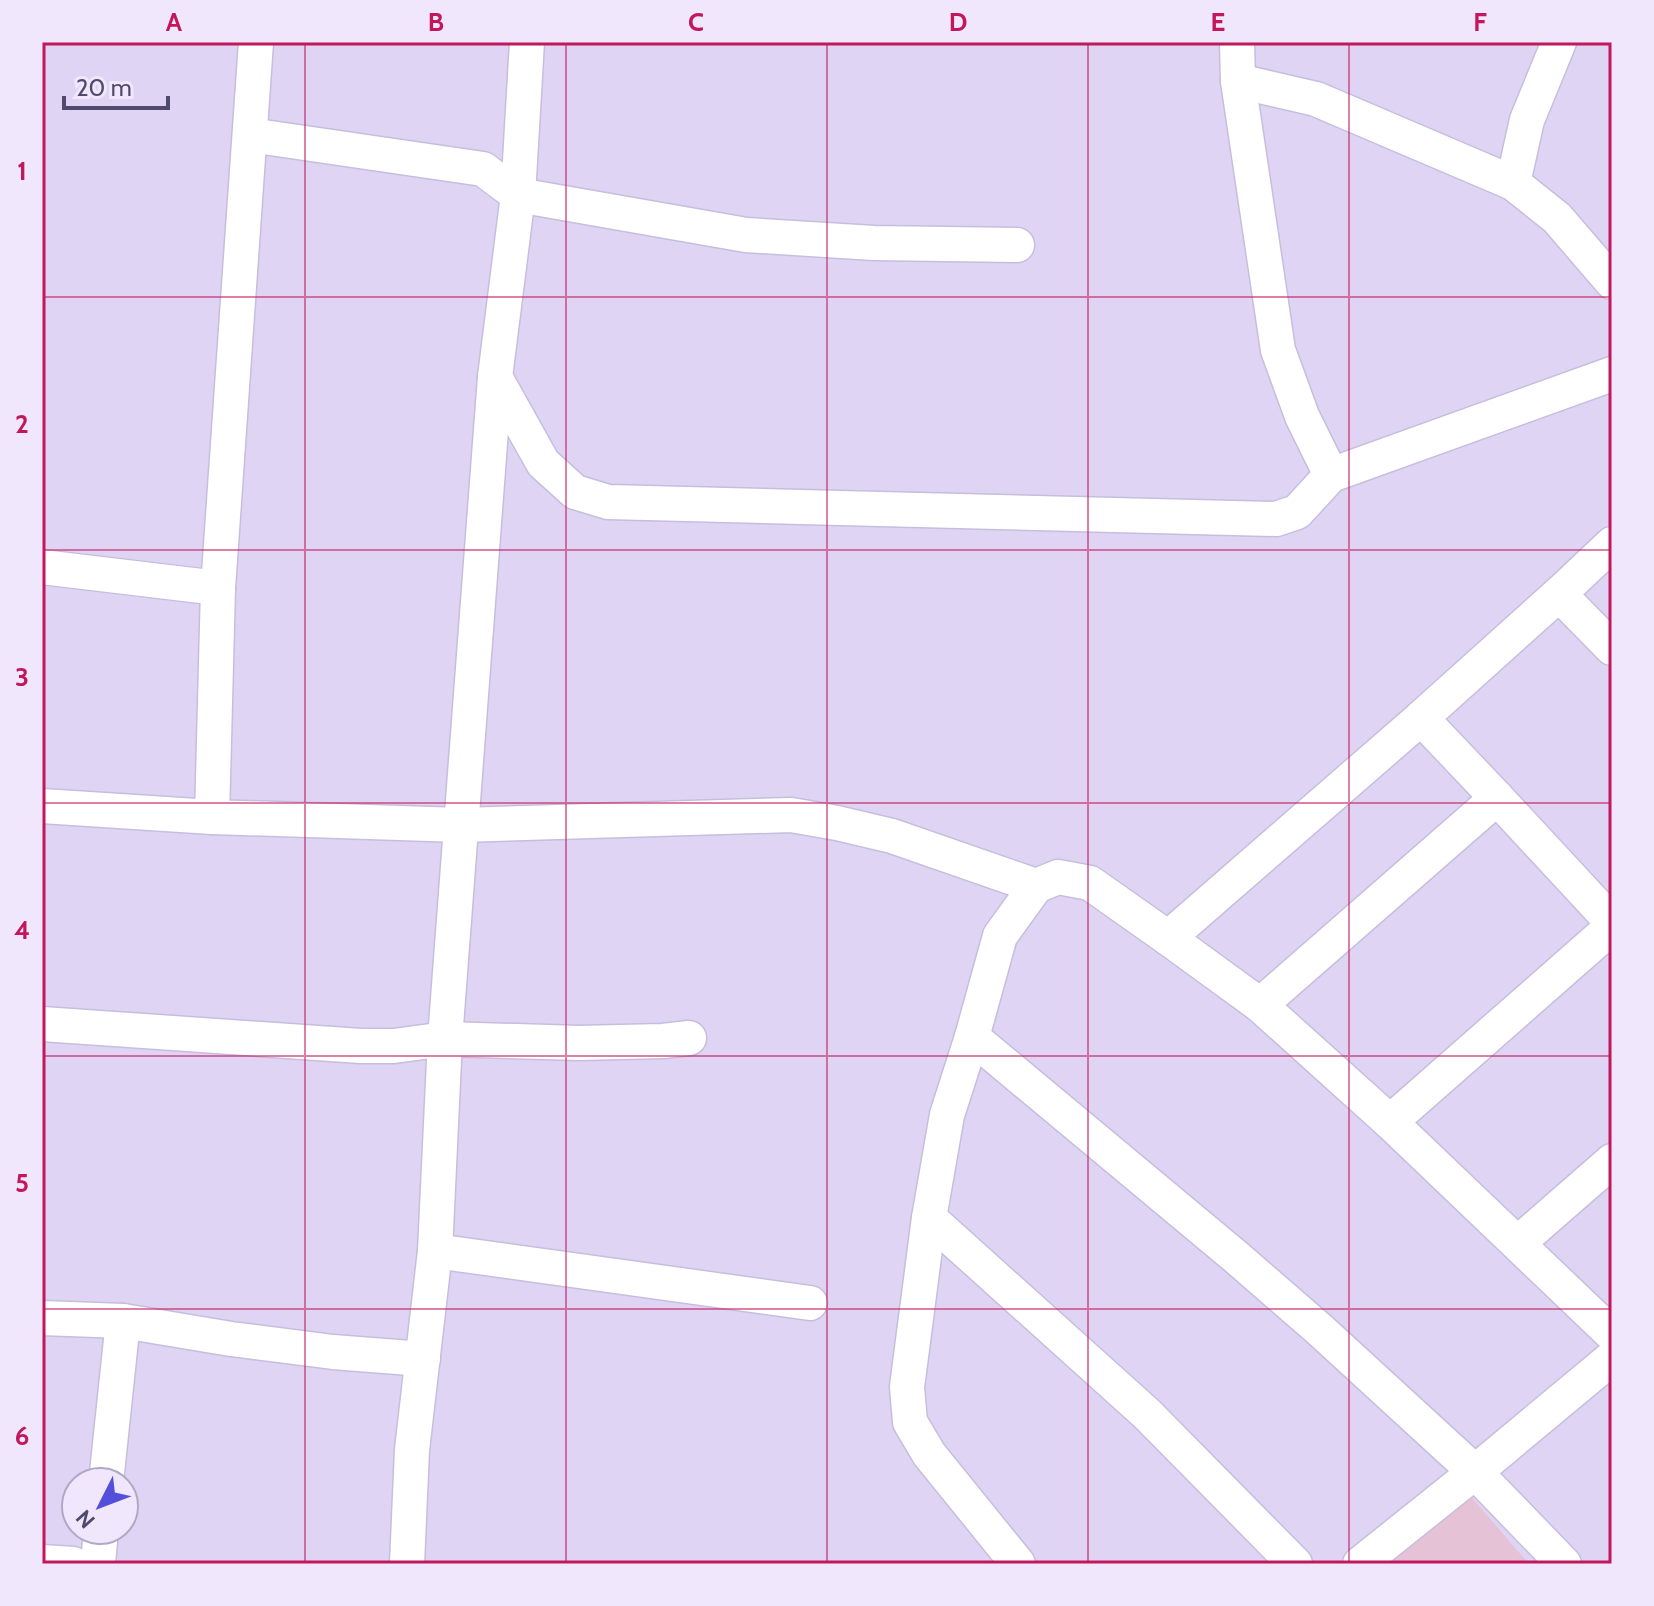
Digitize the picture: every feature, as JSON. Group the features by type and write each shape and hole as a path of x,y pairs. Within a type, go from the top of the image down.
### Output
{"street":[{"path":"212,817 218,588 256,42"},
{"path":"407,1564 412,1450 435,1251 445,1039 495,377 518,195 527,42"},
{"path":"1237,42 1238,81 1278,350 1302,416 1331,475"},
{"path":"1513,183 1527,120 1559,42"},
{"path":"1238,81 1316,99 1513,183 1557,218 1612,282"},
{"path":"250,135 483,169 518,195 746,235 874,243 1017,245"},
{"path":"495,377 543,463 575,492 608,502 1276,519 1297,512 1331,475 1612,374"},
{"path":"1168,938 1421,718 1612,544"},
{"path":"42,567 218,588"},
{"path":"1559,594 1612,648"},
{"path":"1390,1122 1612,924 1421,718"},
{"path":"1260,1005 1497,798"},
{"path":"42,806 212,817 461,825 791,815 892,836 1036,886"},
{"path":"1018,1564 929,1454 910,1422 907,1387 929,1218 947,1115 1000,936 1036,886 1058,877 1090,883 1260,1005 1390,1122 1612,1334"},
{"path":"42,1024 361,1046 394,1046 445,1039 579,1043 689,1038"},
{"path":"972,1037 1319,1329 1475,1472 1564,1564"},
{"path":"1518,1243 1612,1161"},
{"path":"929,1218 1147,1414 1295,1564"},
{"path":"435,1251 810,1303"},
{"path":"42,1318 123,1321 333,1352 423,1359"},
{"path":"108,1466 123,1321"},
{"path":"1360,1564 1612,1358"},
{"path":"42,1562 73,1564"}],"shaded area":[{"path":"42,42 1612,42 1612,1564 42,1564"},
{"path":"1461,1485 1529,1564 1369,1564"}]}
